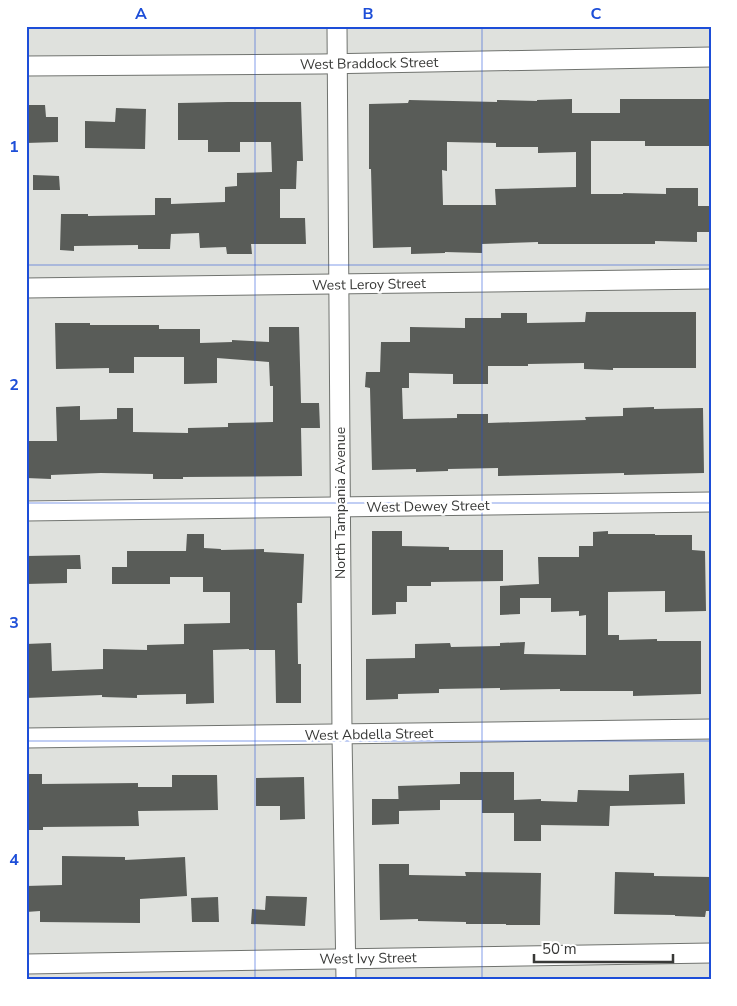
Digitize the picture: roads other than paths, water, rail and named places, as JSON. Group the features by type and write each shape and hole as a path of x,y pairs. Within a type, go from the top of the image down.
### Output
{"street":[{"name":"North Tampania Avenue","path":"336,26 346,980"},
{"name":"West Braddock Street","path":"26,66 337,64 711,57"},
{"name":"West Leroy Street","path":"26,288 711,279"},
{"name":"West Dewey Street","path":"26,511 711,502"},
{"name":"West Abdella Street","path":"26,738 711,728"},
{"name":"West Ivy Street","path":"26,964 711,953"}]}
